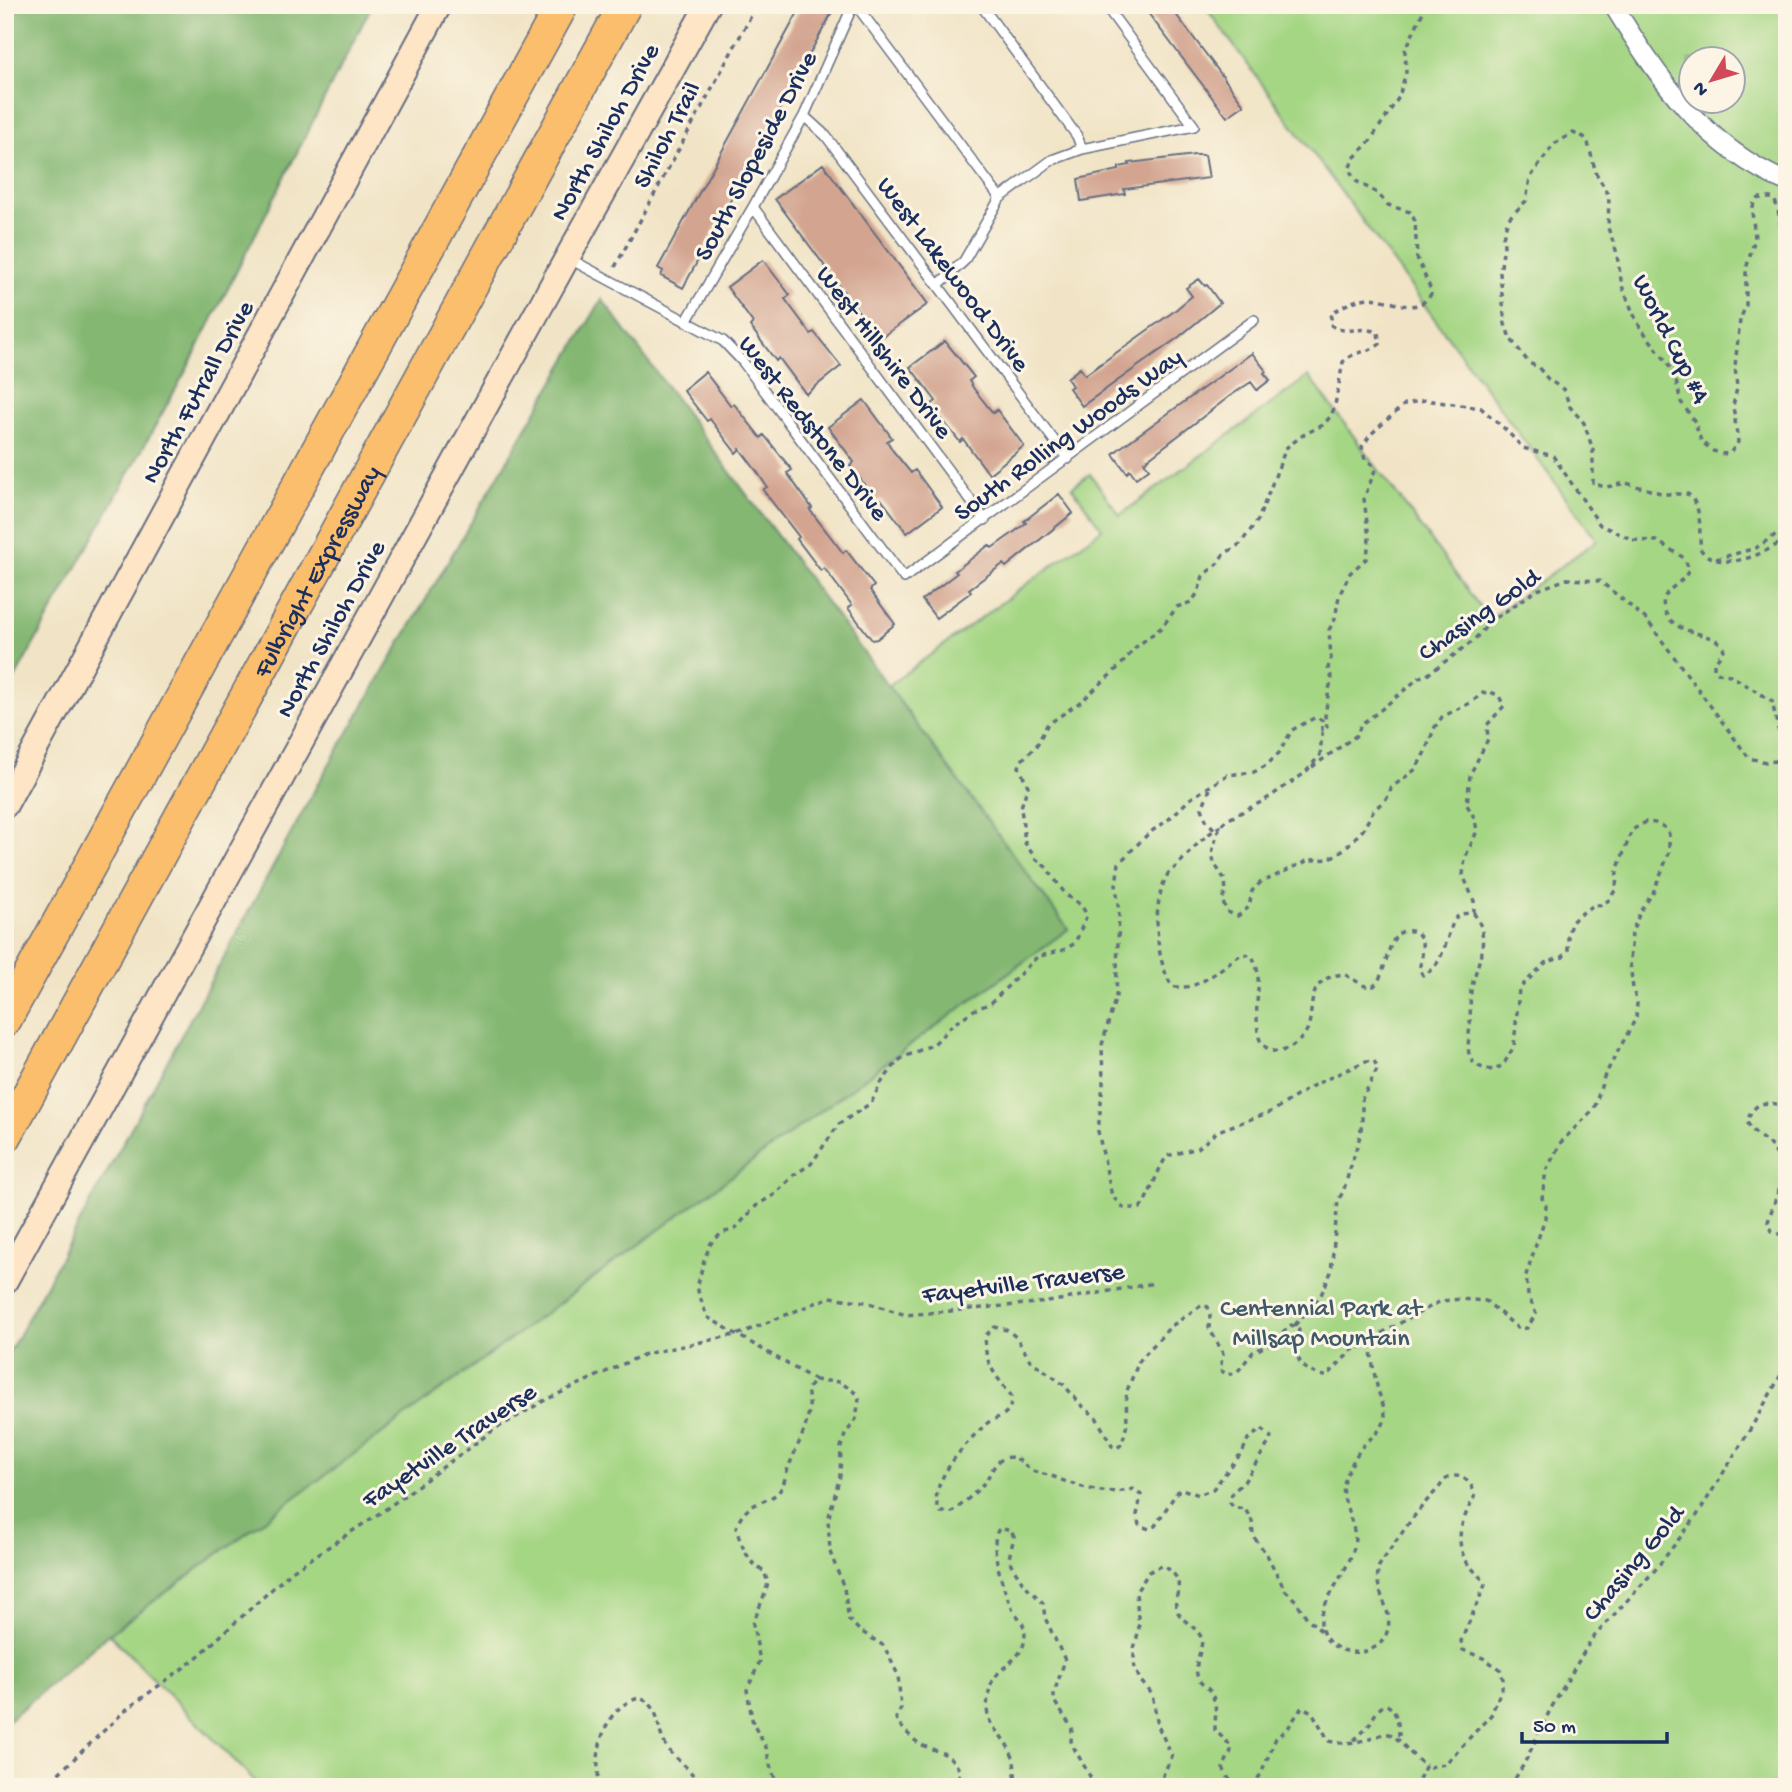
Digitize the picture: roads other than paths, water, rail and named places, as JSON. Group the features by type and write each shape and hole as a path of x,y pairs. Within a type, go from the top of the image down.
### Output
{"highway":[{"name":"Fulbright Expressway","path":"5,1020 562,5"},
{"name":"Fulbright Expressway","path":"5,1138 625,5"},
{"path":"594,63 641,5"}],"main road":[{"name":"North Futrall Drive","path":"5,804 439,5"},
{"name":"North Shiloh Drive","path":"5,1281 566,258 708,5"}],"street":[{"path":"1613,5 1660,78 1696,120 1745,161 1787,182"}],"lane":[{"name":"South Slopeside Drive","path":"686,321 804,116 855,5"},
{"path":"855,5 1000,198"},
{"path":"981,5 1077,136 1082,149"},
{"path":"938,285 964,261 1000,198 1052,160 1082,149 1194,126 1105,5"},
{"name":"West Lakewood Drive","path":"804,116 826,136 1068,460"},
{"name":"West Hillshire Drive","path":"754,207 985,520"},
{"name":"West Redstone Drive","path":"566,258 723,341 743,362 904,578"},
{"name":"South Rolling Woods Way","path":"904,578 1068,460 1254,320"}],"park label":[{"name":"Centennial Park at Millsap Mountain","path":"1321,1321"}]}
